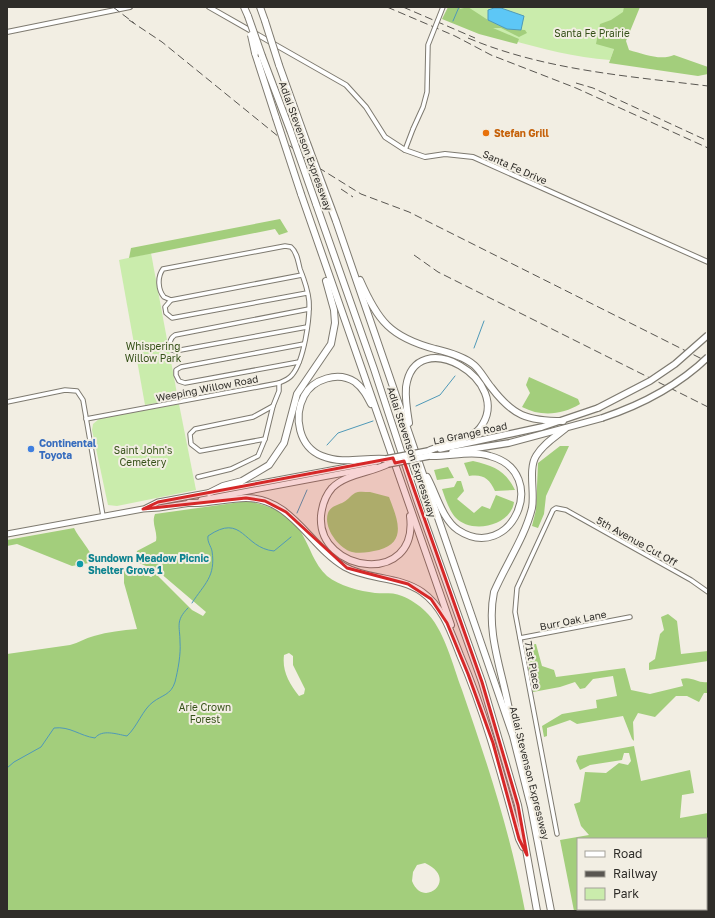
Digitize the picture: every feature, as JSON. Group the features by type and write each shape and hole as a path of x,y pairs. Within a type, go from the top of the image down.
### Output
{"highway":[{"name":"Adlai Stevenson Expressway","path":"260,7 279,65 340,232 513,736 531,808 551,911"},
{"name":"Adlai Stevenson Expressway","path":"245,8 290,130 374,369 417,500 482,682 518,805 537,911"},
{"path":"248,16 255,53 313,231 493,743 519,839 527,855"},
{"path":"209,493 223,486 242,481 268,465 284,443 297,394 331,344 335,323 334,310 314,242 313,231"},
{"path":"340,232 371,305 388,326 407,340 452,354 474,365 507,406 522,416 538,421 563,421"},
{"name":"La Grange Road","path":"444,451 563,421 598,408 650,381 675,364 708,334"},
{"name":"La Grange Road","path":"444,451 509,443 565,429 630,409 652,398 683,378 708,357"},
{"path":"412,440 406,394 408,379 413,369 422,362 432,358 443,358 456,363 472,375 484,391 487,407 485,419 480,429 472,435 444,451 429,454"},
{"path":"386,438 366,394 358,385 349,379 334,377 324,379 315,384 304,396 299,415 299,424 303,439 313,451 321,456 336,460 374,464 387,462"},
{"path":"513,736 491,625 492,603 494,592 525,528 532,506 532,481 535,457 544,445 565,429"},
{"path":"422,470 432,485 450,522 457,529 477,537 487,537 496,534 511,524 520,509 522,489 513,470 502,461 489,455 444,451 429,454"},
{"name":"La Grange Road","path":"387,462 429,454"},
{"path":"387,462 374,464 342,480 332,488 324,502 321,515 322,528 330,544 341,555 357,563 369,565 388,562 401,553 408,543 411,528 410,516 404,491"},
{"path":"189,503 202,504 246,498 272,503 286,512 333,558 347,568 408,584 417,588 431,599 442,614 468,674"}],"main road":[{"path":"143,509 158,502 374,464"},
{"path":"7,534 143,509 160,508 189,503 374,464"}],"street":[{"path":"7,32 130,7"},
{"name":"Santa Fe Drive","path":"209,7 346,85 366,107 385,137 406,150 425,156 445,154 473,157 708,262"},
{"path":"406,150 413,128 423,107 427,92 428,46 443,7"},
{"name":"Weeping Willow Road","path":"86,419 279,383 292,375 299,362 304,344 309,310 307,293 296,252 291,247 285,246 163,269 159,277 160,290 164,298 171,300"},
{"path":"302,275 171,300 166,304 165,310 170,318 174,318 307,293"},
{"path":"307,327 175,351 172,350 170,346 172,337 176,334 309,310"},
{"path":"299,362 185,383 179,381 176,374 176,370 181,367 304,344"},
{"path":"198,477 231,469 258,456 265,439 273,406 279,391 279,383"},
{"path":"7,402 65,390 77,391 83,400 104,516"},
{"path":"265,439 200,452 191,444 190,434 195,429 253,417 273,406"},
{"name":"5th Avenue Cut Off","path":"556,508 573,514 691,580 708,592"},
{"name":"71st Place","path":"556,508 550,515 516,588 514,599 515,612 557,834"},
{"name":"Burr Oak Lane","path":"520,638 630,617"}],"highlighted area":[{"path":"393,458 395,463 404,461 482,682 518,805 527,855 519,839 493,743 468,674 447,623 431,599 408,584 347,568 286,512 265,501 246,498 143,509 158,502"}],"green space":[{"path":"448,7 460,7 460,9 468,7 488,20 507,29 525,30 527,33 519,37 501,28 493,28 519,39 517,44 479,34 442,19"},
{"name":"Santa Fe Prairie","path":"451,7 629,7 610,60 589,58 547,50 446,20"},
{"path":"624,7 640,7 626,41 629,50 658,57 669,57 674,55 708,67 708,74 698,76 609,63 614,49 596,44 600,24 611,20 623,12"},
{"path":"280,219 288,232 279,235 275,229 129,258 131,248"},
{"name":"Whispering Willow Park","path":"151,253 178,399 145,405 119,260"},
{"path":"529,377 578,399 580,404 566,411 551,413 537,412 522,407 530,393 526,385"},
{"name":"Saint John's Cemetery","path":"179,404 196,490 117,506 108,505 92,430 93,424 99,419"},
{"path":"560,446 569,446 546,496 544,514 538,528 532,526 536,510 538,463"},
{"path":"473,461 493,467 503,473 515,490 495,491 488,480 482,476 469,476 464,463"},
{"path":"448,467 454,478 437,480 434,470"},
{"path":"457,481 461,481 464,491 457,499 474,513 482,506 490,509 496,495 514,502 511,510 506,517 489,525 471,526 462,523 451,511 442,489 454,487"},
{"path":"370,492 389,497 397,520 397,535 394,541 388,546 379,550 355,553 347,550 337,542 328,524 328,513 336,505 344,502 355,493"},
{"name":"Arie Crown Forest","path":"248,501 264,505 291,519 304,538 319,566 332,580 350,588 405,597 420,607 432,618 443,637 498,799 513,855 525,911 7,911 7,654 70,645 91,637 115,631 137,629 124,583 124,569 130,567 151,577 156,574 192,610 203,616 206,612 159,572 135,561 137,551 156,541 154,521 155,514","holes":["289,653 293,656 293,665 305,689 304,694 299,696 289,682 285,672 284,655","425,863 435,870 439,877 439,883 436,889 424,893 417,889 412,881 413,872 417,865"]},
{"path":"74,528 92,556 93,559 89,563 72,566 17,544 7,546 7,540"},
{"path":"668,614 677,621 681,654 708,651 708,661 649,670 649,663 655,659 660,634 664,630 661,617"},
{"path":"536,644 542,666 554,670 556,677 625,668 631,690 650,694 683,686 681,679 689,678 701,682 708,682 708,693 704,693 699,702 687,696 676,696 655,717 638,713 633,722 634,741 623,716 577,724 570,720 547,728 547,736 544,737 542,726 562,714 597,708 596,700 617,696 613,676 593,679 585,688 580,689 575,682 560,687 533,692 525,645"},
{"path":"634,746 641,781 690,770 694,793 682,795 680,818 708,813 708,863 707,838 577,838 577,910 707,910 708,887 708,911 574,911 560,840 589,835 581,826 574,804 580,802 585,772 606,773 619,763 628,765 631,761 629,753 624,753 622,760 590,765 580,770 576,761 578,756"}],"water":[{"path":"501,8 524,16 521,30 507,29 488,20 488,10"}],"waterway":[{"path":"453,21 459,7"},
{"path":"474,348 484,321"},
{"path":"416,406 440,395 455,376"},
{"path":"327,445 338,433 373,421"},
{"path":"297,513 307,490"},
{"path":"192,603 211,574 213,560 208,536 220,530 229,528 236,529 264,549 274,551 291,537"},
{"path":"7,768 14,762 41,747 54,728 65,728 95,738 98,735 105,733 114,733 127,736 149,705 169,692 175,682 180,657 179,624 181,617 188,608"}],"railway":[{"path":"113,7 134,23"},
{"path":"387,7 455,36 491,55 576,88 708,148"},
{"path":"403,7 475,38"},
{"path":"129,20 162,42 311,163 361,194 409,212 708,362"},
{"path":"468,38 526,58 556,65 617,75 708,86"},
{"path":"576,83 593,88 708,141"},
{"path":"341,189 353,197"},
{"path":"414,255 438,272 708,407"}],"place":[{"name":"Stefan Grill","path":"486,133"},
{"name":"Continental Toyota","path":"31,449"},
{"name":"Sundown Meadow Picnic Shelter Grove 1","path":"80,564"}]}
